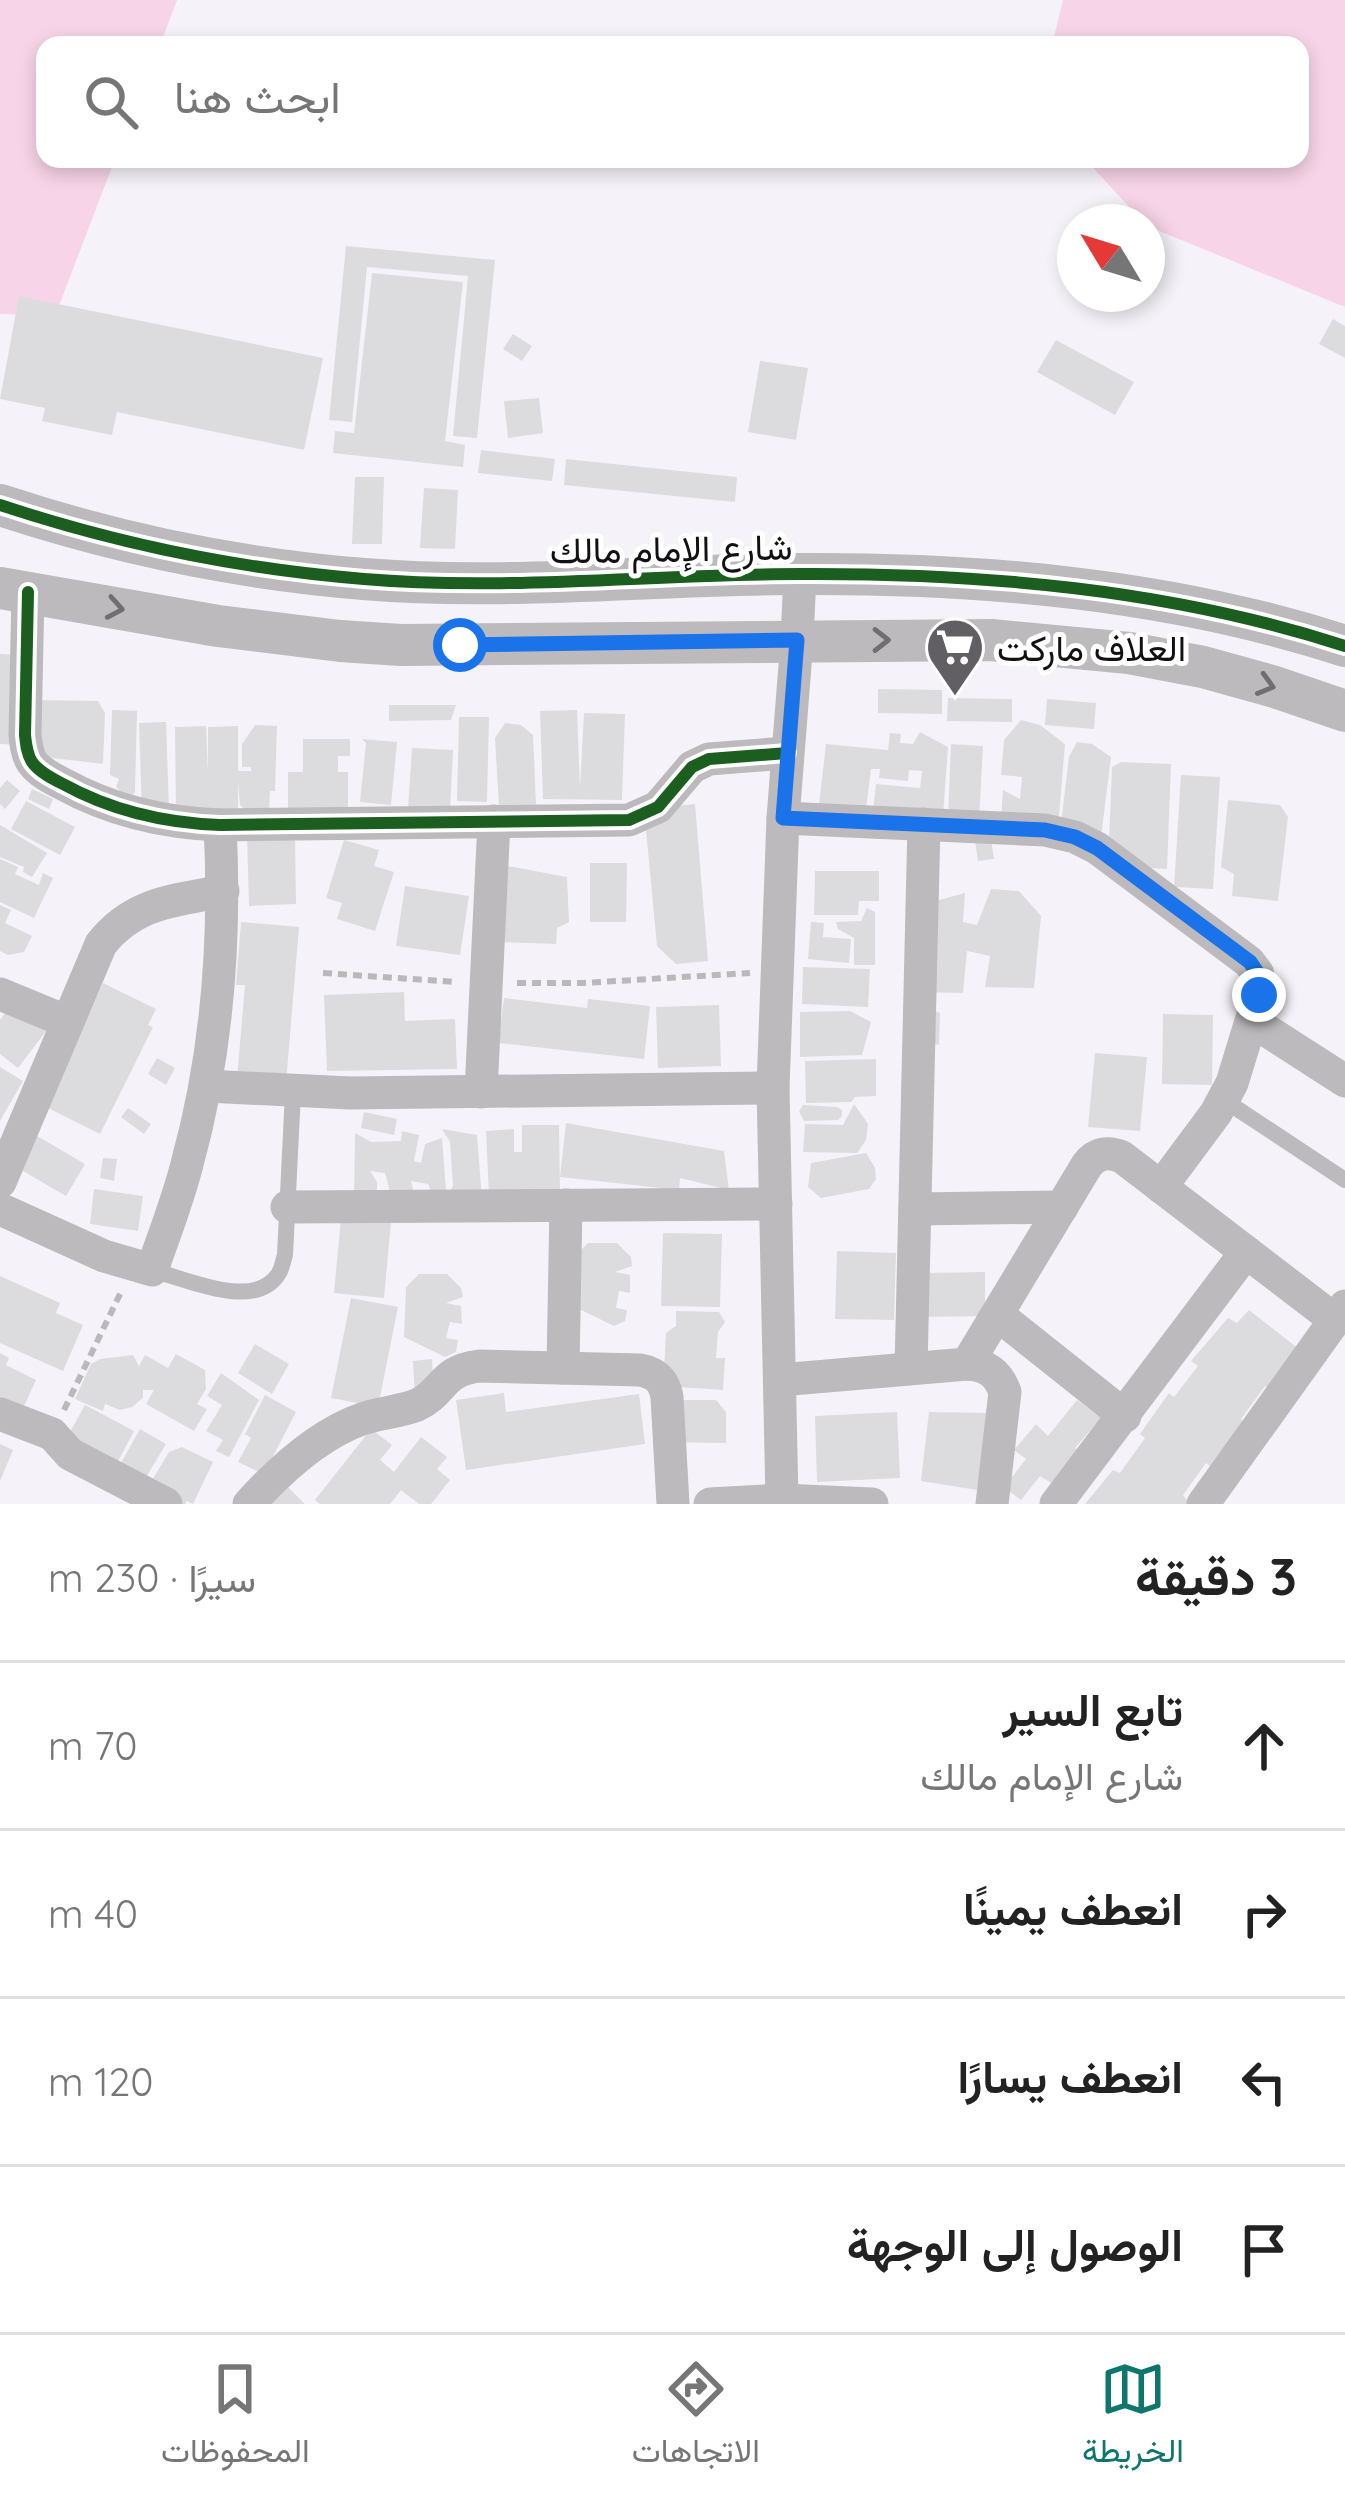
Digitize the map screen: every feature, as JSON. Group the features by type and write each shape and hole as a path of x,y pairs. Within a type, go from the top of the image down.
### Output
{"street":[{"name":"شارع الإمام مالك","path":"0,505 123,542 285,571 366,580 465,583 800,574 1006,580 1215,610 1345,646"},
{"path":"782,1500 773,1088 783,818 800,574"},
{"path":"787,753 710,758 692,767 658,807 628,820 220,825 164,820 83,795 13,750 14,590 218,626 340,641 460,645 991,640 1129,653 1221,672 1345,711"},
{"path":"783,818 1045,830 1075,837 1097,848 1250,962 1261,985 1224,1100 1160,1187"},
{"path":"482,1092 494,821"},
{"path":"911,1369 924,824"},
{"path":"0,1209 104,1256 143,1268 187,1166 206,1087 218,1000 223,891 220,825"},
{"path":"0,1183 101,944 131,914 223,891"},
{"path":"0,994 68,1022"},
{"path":"1252,1021 1345,1081"},
{"path":"206,1087 482,1092 773,1088"},
{"path":"967,1364 1092,1159 1106,1153 1122,1157 1246,1252 1340,1313 1203,1504"},
{"path":"287,1207 776,1204"},
{"path":"562,1368 566,1205"},
{"path":"915,1209 1062,1207"},
{"path":"1056,1504 1246,1252"},
{"path":"998,1315 1125,1416"},
{"path":"780,1380 967,1364 993,1372 1005,1391 992,1504"},
{"path":"249,1504 331,1433 364,1418 413,1407 461,1368 640,1370 659,1377 667,1397 673,1504"},
{"path":"0,1414 52,1435 70,1454 166,1504"},
{"path":"710,1504 782,1500 872,1504"}],"lane":[{"path":"143,1268 236,1293 259,1291 278,1276 286,1255 293,1091"},
{"path":"1224,1100 1345,1180"}],"path":[{"path":"323,973 487,983 583,983 777,970"},
{"path":"52,1435 143,1268"}],"shaded area":[{"path":"0,0 177,0 163,36 36,36 36,168 112,168 55,316 0,314"},
{"path":"1063,0 1345,0 1345,307 1165,233 1165,204 1126,204 1093,168 1309,168 1309,36 1054,36"}],"building":[{"path":"346,246 495,260 477,438 453,436 468,276 367,267 352,422 329,420"},
{"path":"372,273 463,282 445,441 465,445 463,467 333,453 335,431 354,433"},
{"path":"19,296 323,358 304,450 117,412 112,435 42,421 45,408 0,399"},
{"path":"1333,319 1345,326 1345,358 1319,344"},
{"path":"513,334 532,346 522,361 503,349"},
{"path":"1056,340 1134,382 1115,415 1037,372"},
{"path":"760,361 808,368 796,440 748,432"},
{"path":"539,398 543,433 508,438 504,401"},
{"path":"481,450 555,459 552,481 478,473"},
{"path":"566,459 737,477 735,502 564,485"},
{"path":"355,477 384,477 382,544 352,544"},
{"path":"424,488 458,490 455,549 420,548"},
{"path":"0,654 21,655 16,745 0,744"},
{"path":"878,689 942,690 942,714 878,713"},
{"path":"948,698 1012,699 1012,722 947,721"},
{"path":"1047,699 1096,703 1094,729 1045,725"},
{"path":"36,700 98,701 105,713 103,764 36,756"},
{"path":"389,705 456,705 451,720 389,721"},
{"path":"112,710 137,711 135,792 129,799 116,787 119,779 110,775"},
{"path":"577,710 580,787 584,713 625,714 622,800 543,799 540,711"},
{"path":"459,717 489,717 487,802 457,801"},
{"path":"1021,720 1040,725 1065,744 1057,840 1000,835 1003,790 1020,799 1022,777 1001,775 1004,740"},
{"path":"166,722 169,810 142,811 139,723"},
{"path":"505,723 521,725 533,735 536,805 499,807 495,738"},
{"path":"255,725 277,726 275,791 270,791 269,810 253,817 240,805 238,781 238,815 176,814 175,727 206,726 208,773 208,727 238,726 238,771 251,771 251,767 242,767 242,744"},
{"path":"920,732 948,747 943,816 873,811 876,784 920,788 922,771 909,770 908,781 879,778 880,769 871,769 866,809 819,805 826,744 888,750 890,733 901,734 900,743 913,744"},
{"path":"303,739 350,739 350,756 338,756 338,772 348,772 348,814 288,814 288,772 303,772"},
{"path":"362,739 397,742 391,805 360,802 366,743"},
{"path":"1077,742 1092,744 1111,757 1101,837 1060,832 1069,757"},
{"path":"951,744 983,746 979,821 948,819"},
{"path":"412,748 453,750 450,811 408,808"},
{"path":"1121,762 1171,764 1167,869 1108,866 1112,767"},
{"path":"1181,775 1220,777 1213,889 1174,887"},
{"path":"7,780 20,791 5,809 0,804 0,788"},
{"path":"32,789 53,799 49,809 28,799"},
{"path":"1228,800 1280,805 1288,817 1278,901 1232,896 1234,874 1221,867"},
{"path":"26,801 75,827 60,855 11,829"},
{"path":"695,804 708,961 676,964 657,946 644,809"},
{"path":"0,825 47,853 32,877 23,872 24,867 0,857"},
{"path":"295,834 296,904 249,906 247,835"},
{"path":"991,839 994,859 978,861 975,841"},
{"path":"344,840 379,850 374,866 394,872 375,931 337,919 342,903 326,898"},
{"path":"0,859 18,867 15,874 39,885 43,873 53,878 34,918 0,902"},
{"path":"590,863 627,863 626,922 590,922"},
{"path":"502,865 567,877 569,922 557,928 556,944 498,942"},
{"path":"815,871 879,871 879,901 859,901 858,915 814,915"},
{"path":"405,886 469,896 460,955 396,946"},
{"path":"991,889 1019,891 1041,916 1034,988 985,987 990,956 967,951 963,993 919,992 921,905 965,893 963,922 977,925"},
{"path":"0,905 11,910 5,923 32,936 24,952 8,955 0,951"},
{"path":"867,908 875,912 875,965 854,965 854,938 838,929 836,922 861,921"},
{"path":"241,922 299,927 286,1083 237,1079 245,985 236,985"},
{"path":"811,922 824,923 823,937 851,939 849,963 808,959"},
{"path":"803,967 870,969 868,1007 802,1004"},
{"path":"103,983 156,1009 148,1025 153,1027 100,1134 46,1107"},
{"path":"404,992 405,1021 455,1019 457,1069 327,1071 324,995"},
{"path":"504,998 587,1008 588,999 650,1006 644,1059 498,1043"},
{"path":"11,1005 46,1031 18,1068 0,1054 0,1020"},
{"path":"719,1005 721,1066 658,1068 656,1007"},
{"path":"928,1008 940,1013 939,1045 923,1040"},
{"path":"850,1011 871,1022 862,1055 800,1057 800,1012"},
{"path":"1163,1014 1213,1015 1212,1085 1162,1084"},
{"path":"1095,1053 1147,1057 1140,1131 1088,1127"},
{"path":"157,1058 175,1068 166,1085 148,1074"},
{"path":"876,1059 876,1096 806,1103 805,1061"},
{"path":"0,1067 23,1081 0,1121"},
{"path":"854,1104 868,1124 866,1140 857,1153 803,1152 805,1124 843,1125"},
{"path":"803,1105 837,1107 842,1116 804,1121 799,1111"},
{"path":"128,1108 151,1124 144,1134 121,1117"},
{"path":"364,1112 397,1119 394,1135 361,1128"},
{"path":"566,1123 724,1151 729,1190 680,1178 679,1190 560,1177"},
{"path":"522,1125 559,1125 560,1190 489,1196 486,1131 514,1129 514,1152 522,1152"},
{"path":"442,1129 477,1135 482,1199 448,1195 453,1186 450,1142"},
{"path":"402,1131 419,1135 414,1161 421,1163 425,1144 442,1138 446,1190 431,1191 428,1184 411,1181 415,1198 390,1192 385,1173 370,1171 377,1182 377,1195 354,1195 355,1133 371,1142 401,1141"},
{"path":"37,1136 85,1164 66,1196 18,1168"},
{"path":"866,1153 876,1179 869,1189 821,1198 808,1187 811,1163"},
{"path":"103,1158 117,1159 114,1181 100,1178"},
{"path":"94,1189 143,1196 138,1231 90,1224"},
{"path":"341,1218 391,1222 384,1298 334,1293"},
{"path":"663,1233 722,1234 720,1307 661,1306"},
{"path":"588,1243 617,1243 631,1257 632,1266 615,1272 630,1275 630,1293 619,1291 616,1308 627,1310 625,1321 614,1326 573,1306 575,1256"},
{"path":"837,1251 896,1253 894,1320 835,1319"},
{"path":"985,1272 985,1316 927,1317 926,1273"},
{"path":"419,1274 447,1274 461,1288 463,1297 446,1303 461,1306 462,1324 450,1322 446,1338 458,1340 456,1352 445,1357 404,1337 406,1287"},
{"path":"0,1276 60,1303 56,1313 83,1325 63,1371 0,1343"},
{"path":"351,1298 398,1307 378,1407 331,1398"},
{"path":"1249,1310 1299,1349 1272,1390 1265,1386 1241,1419 1247,1426 1213,1469 1206,1463 1183,1495 1190,1504 1085,1504 1113,1470 1120,1473 1169,1393 1174,1397 1198,1366 1191,1361 1228,1318 1237,1323"},
{"path":"676,1311 719,1312 725,1322 718,1332 716,1358 725,1358 723,1390 663,1386 666,1333 676,1326"},
{"path":"255,1344 289,1364 272,1394 238,1373"},
{"path":"0,1353 9,1358 6,1365 36,1380 19,1417 0,1408"},
{"path":"176,1354 205,1370 206,1389 197,1404 207,1409 194,1431 146,1404 154,1390 143,1390 143,1398 120,1410 105,1404 103,1411 75,1399 91,1364 100,1359 133,1355 139,1366 145,1355 168,1368"},
{"path":"432,1359 434,1401 415,1396 413,1361"},
{"path":"221,1373 259,1400 229,1457 216,1451 223,1440 206,1431 222,1405 207,1396"},
{"path":"504,1393 506,1412 639,1394 645,1444 466,1470 456,1400"},
{"path":"265,1395 296,1412 261,1473 238,1462 251,1438 245,1434"},
{"path":"657,1400 716,1400 726,1412 726,1443 656,1442"},
{"path":"1077,1400 1101,1418 1075,1448 1083,1454 1057,1487 1040,1476 1021,1500 1004,1487 1026,1459 1014,1450 1036,1424 1048,1436"},
{"path":"85,1405 134,1431 115,1467 65,1441"},
{"path":"897,1412 900,1478 817,1482 815,1416"},
{"path":"929,1412 989,1413 977,1490 921,1481"},
{"path":"140,1429 166,1444 142,1484 117,1470"},
{"path":"371,1429 392,1445 380,1460 394,1472 421,1437 447,1457 437,1469 450,1480 431,1504 419,1504 401,1490 390,1504 320,1504 315,1500"},
{"path":"0,1444 13,1450 0,1481"},
{"path":"182,1447 213,1462 193,1504 159,1504 148,1487 169,1452"},
{"path":"287,1486 305,1504 270,1504"}],"cycle path":[{"path":"0,505 179,553 317,575 472,583 799,574 1006,581 1211,611 1345,646"},
{"path":"28,592 25,735 32,762 46,775 82,793 159,818 220,825 629,820 658,807 692,767 709,759 787,753"}],"place":[{"name":"العلاف ماركت","path":"955,698"}],"route":[{"path":"460,645 797,640 783,818 1045,830 1075,837 1097,848 1250,962 1258,974 1259,995"}]}
